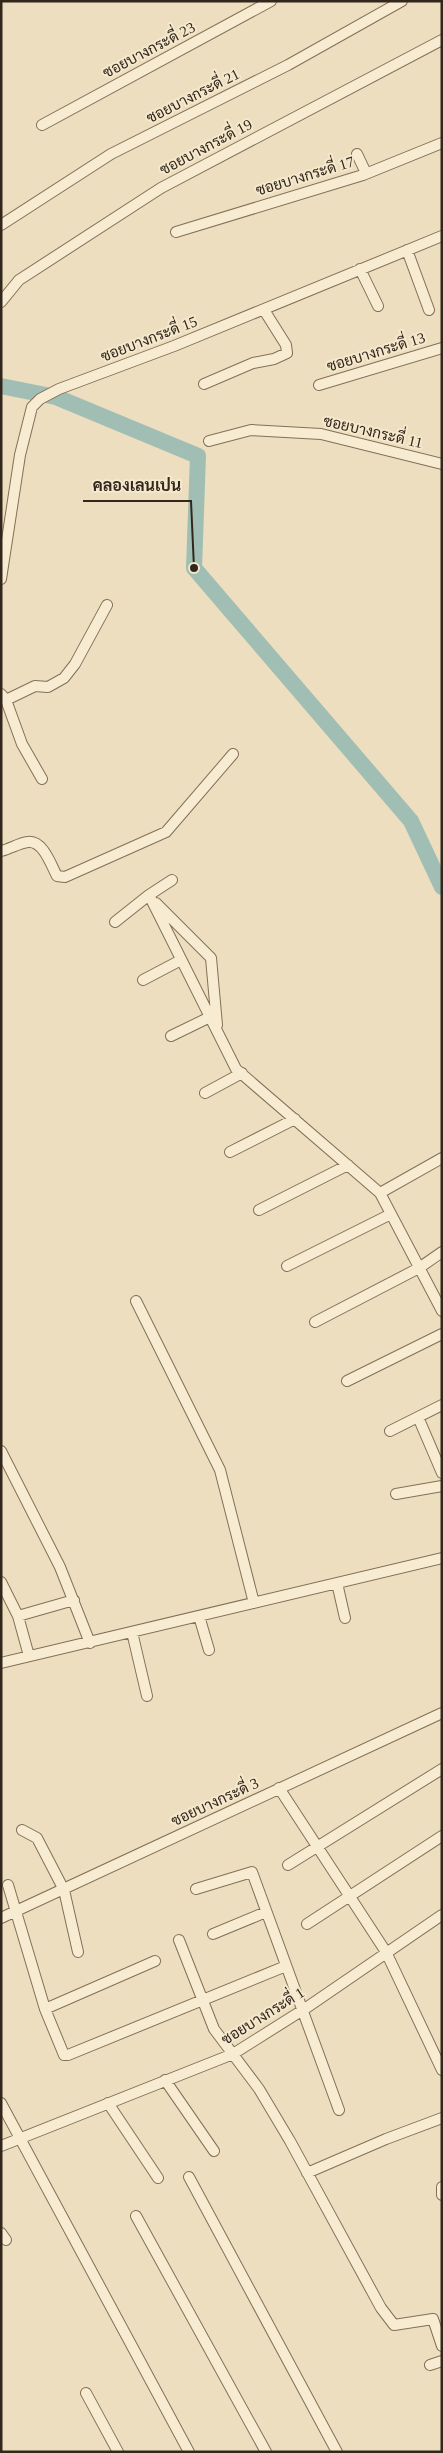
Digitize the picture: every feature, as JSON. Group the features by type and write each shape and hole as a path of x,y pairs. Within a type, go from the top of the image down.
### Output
{"street":[{"name":"ซอยบางกระดี่ 23","path":"42,125 271,1"},
{"name":"ซอยบางกระดี่ 21","path":"1,225 112,154 288,65 402,1"},
{"name":"ซอยบางกระดี่ 19","path":"1,302 19,280 162,188 442,40"},
{"name":"ซอยบางกระดี่ 17","path":"176,232 366,173 442,143"},
{"path":"357,154 366,173"},
{"name":"ซอยบางกระดี่ 15","path":"1,579 20,455 32,407 40,399 59,389 174,346 442,236"},
{"path":"406,250 429,310"},
{"path":"360,269 378,306"},
{"path":"204,384 253,363 274,359 287,353 286,345 264,310"},
{"name":"ซอยบางกระดี่ 13","path":"319,385 442,348"},
{"name":"ซอยบางกระดี่ 11","path":"209,441 242,431 320,434 442,464"},
{"path":"42,779 22,744 4,697 35,686 48,687 64,678 76,664 107,605"},
{"path":"1,851 28,842 34,842 41,848 57,876 65,877 166,832 233,754"},
{"path":"151,899 172,880"},
{"path":"151,899 236,1068 380,1193 442,1312"},
{"path":"151,899 211,958 218,1032"},
{"path":"143,980 181,960"},
{"path":"170,1036 210,1017"},
{"path":"205,1093 242,1073"},
{"path":"230,1152 295,1120"},
{"path":"380,1193 442,1158"},
{"path":"259,1210 348,1165"},
{"path":"287,1266 391,1214"},
{"path":"315,1322 419,1268 442,1252"},
{"path":"136,1301 220,1470 254,1603"},
{"path":"347,1381 442,1334"},
{"path":"390,1431 442,1405"},
{"path":"418,1417 442,1473"},
{"path":"1,1451 60,1567 90,1642"},
{"path":"396,1494 442,1486"},
{"path":"1,1663 442,1558"},
{"path":"1,1582 18,1616 29,1656"},
{"path":"337,1583 345,1618"},
{"path":"18,1616 74,1600"},
{"path":"199,1616 209,1650"},
{"path":"132,1632 147,1696"},
{"name":"ซอยบางกระดี่ 3","path":"1,1918 442,1713"},
{"path":"288,1866 442,1769"},
{"path":"279,1788 316,1848 386,1952 442,2070"},
{"path":"22,1830 37,1838 64,1890 78,1952"},
{"path":"306,1924 442,1836"},
{"path":"196,1889 252,1872 339,2110"},
{"path":"8,1885 45,2009 64,2055 203,2001 286,1966"},
{"path":"214,1934 266,1912"},
{"name":"ซอยบางกระดี่ 1","path":"1,2146 233,2054 302,2010 442,1915"},
{"path":"179,1940 214,2029 258,2089 290,2140 389,2321 394,2325 433,2319 442,2346"},
{"path":"45,2009 155,1961"},
{"path":"165,2080 214,2151"},
{"path":"1,2103 21,2137 188,2452"},
{"path":"108,2103 158,2178"},
{"path":"307,2173 386,2139 442,2118"},
{"path":"189,2177 337,2452"},
{"path":"442,2187 442,2195"},
{"path":"136,2216 266,2452"},
{"path":"430,2365 442,2361"},
{"path":"86,2393 118,2452"}],"waterway":[{"path":"1,386 56,397 198,456 194,568 411,821 442,887"}],"place":[{"name":"คลองเลนเปน","path":"194,568"}]}
